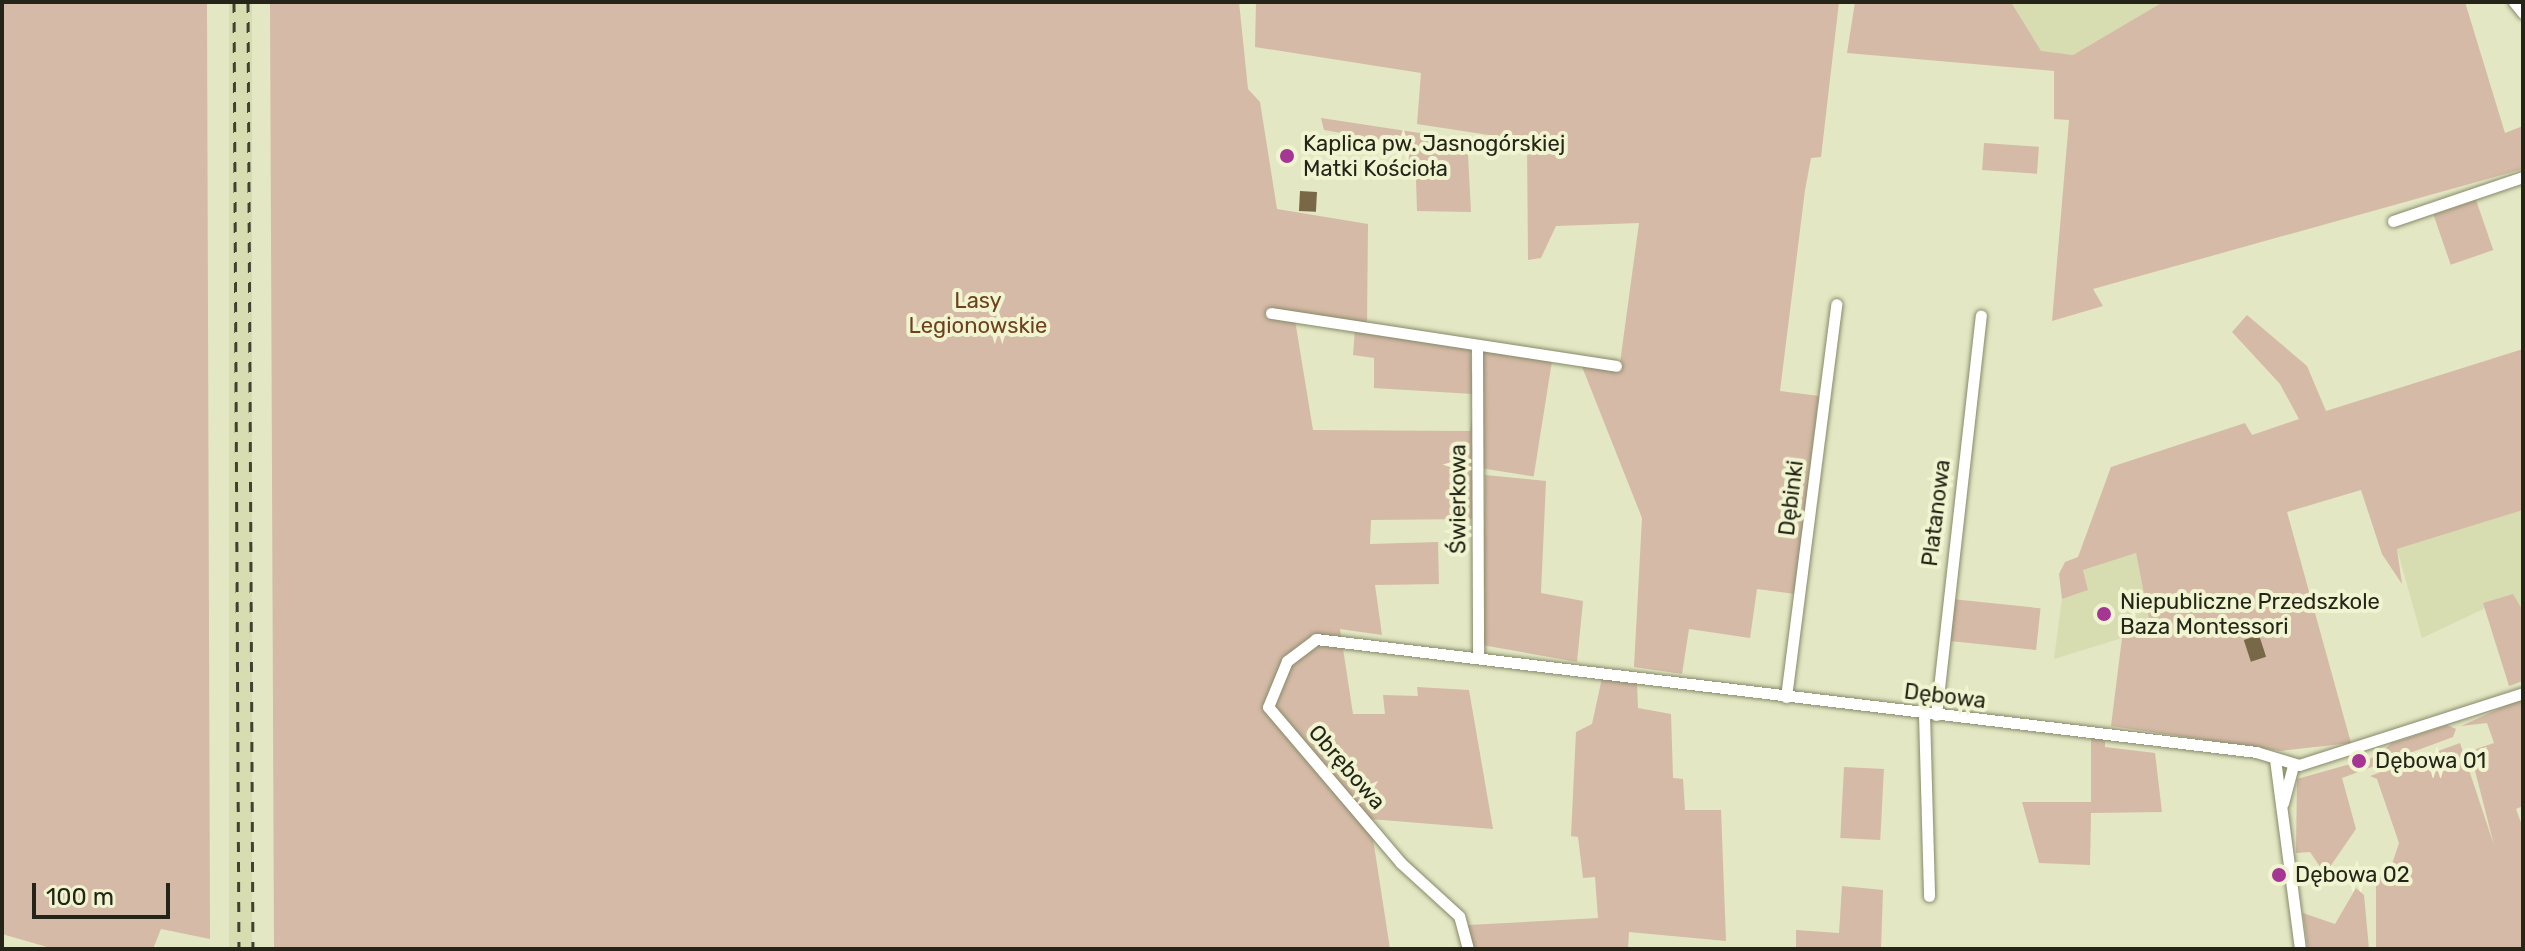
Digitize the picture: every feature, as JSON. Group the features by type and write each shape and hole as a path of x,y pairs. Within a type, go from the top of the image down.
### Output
{"street":[{"path":"2514,2 2523,13"},
{"path":"2393,221 2523,177"},
{"name":"Dębinki","path":"1786,697 1836,304"},
{"path":"1271,313 1616,366"},
{"name":"Platanowa","path":"1929,896 1930,715 1981,316"},
{"name":"Świerkowa","path":"1477,345 1478,653"},
{"name":"Obrębowa","path":"1352,639 1326,637 1302,647 1287,661 1268,707 1401,863 1459,916 1468,949"},
{"name":"Dębowa","path":"1352,639 2275,759 2293,765"},
{"path":"2283,804 2293,765 2523,693"},
{"path":"2275,759 2300,949"}],"shaded area":[{"path":"229,2 252,2 252,949 229,949"},
{"path":"2011,2 2163,2 2073,55 2041,52"},
{"path":"2523,510 2523,611 2513,595 2422,638 2397,549"},
{"name":"Niepubliczne Przedszkole Baza Montessori","path":"2136,553 2151,629 2054,659 2062,599 2088,590 2083,570"}],"green space":[{"path":"2,2 207,2 210,939 161,929 153,949 54,949 2,934"},
{"name":"Lasy Legionowskie","path":"270,2 1239,2 1248,89 1260,102 1277,209 1368,224 1367,325 1294,314 1313,430 1472,431 1473,519 1371,520 1370,544 1438,542 1439,584 1375,585 1382,635 1340,629 1353,714 1385,714 1383,695 1418,696 1417,687 1469,690 1493,829 1370,819 1390,949 274,949"},
{"path":"1256,2 1839,2 1821,157 1811,158 1805,190 1780,391 1819,396 1795,594 1757,589 1750,638 1689,629 1682,674 1634,667 1642,518 1581,364 1620,363 1639,223 1556,226 1541,258 1528,260 1527,141 1417,124 1421,73 1255,47"},
{"path":"1855,2 2011,2 2041,51 2073,55 2163,2 2465,2 2505,133 2523,126 2523,169 2093,289 2103,306 2052,321 2069,120 2054,119 2054,71 1847,53"},
{"path":"1321,118 1459,139 1468,155 1471,212 1417,211 1416,179 1404,144 1324,130"},
{"path":"1984,143 2039,147 2037,174 1982,170"},
{"path":"2476,200 2493,250 2451,265 2433,215"},
{"path":"2247,315 2307,366 2326,411 2523,349 2523,510 2397,549 2402,584 2382,554 2361,490 2287,512 2351,743 2280,751 2111,726 2122,638 2151,629 2136,553 2083,570 2088,590 2062,599 2059,574 2065,562 2078,557 2111,467 2245,423 2252,435 2299,419 2280,384 2232,332"},
{"path":"1355,329 1470,347 1473,394 1374,388 1374,358 1353,355"},
{"path":"1483,349 1552,360 1534,476 1465,466"},
{"path":"1485,475 1546,481 1541,593 1583,601 1577,662 1482,645"},
{"path":"2513,594 2523,611 2523,681 2509,686 2483,603"},
{"path":"1952,599 2041,608 2036,650 1948,641"},
{"path":"1602,678 1637,683 1638,708 1671,714 1673,778 1683,779 1685,810 1721,810 1726,941 1629,932 1628,949 1471,949 1468,925 1598,918 1595,877 1583,878 1578,837 1571,836 1576,732 1592,724"},
{"path":"2523,698 2523,806 2516,809 2523,828 2523,949 2376,949 2376,879 2391,867 2399,843 2377,779 2370,776 2460,743 2494,845 2470,751 2494,743 2487,723 2461,726"},
{"path":"2447,725 2456,729 2453,737 2342,778 2356,829 2325,874 2310,852 2296,853 2297,779 2375,757 2392,743"},
{"path":"2091,738 2105,740 2105,747 2155,753 2162,812 2091,813 2090,865 2039,863 2022,802 2091,802"},
{"path":"1844,767 1884,769 1880,840 1840,838"},
{"path":"1842,886 1883,890 1881,949 1796,949 1796,930 1839,933"},
{"path":"2356,888 2364,895 2369,949 2308,949 2303,913 2335,924"}],"building":[{"path":"1300,191 1317,192 1316,212 1299,211"},
{"path":"2259,635 2266,657 2251,662 2244,640"}],"railway":[{"path":"234,2 239,949"},
{"path":"248,2 253,949"}],"place":[{"name":"Kaplica pw. Jasnogórskiej Matki Kościoła","path":"1287,156"},
{"name":"Niepubliczne Przedszkole Baza Montessori","path":"2104,614"},
{"name":"Dębowa 01","path":"2359,761"},
{"name":"Dębowa 02","path":"2279,875"}]}
